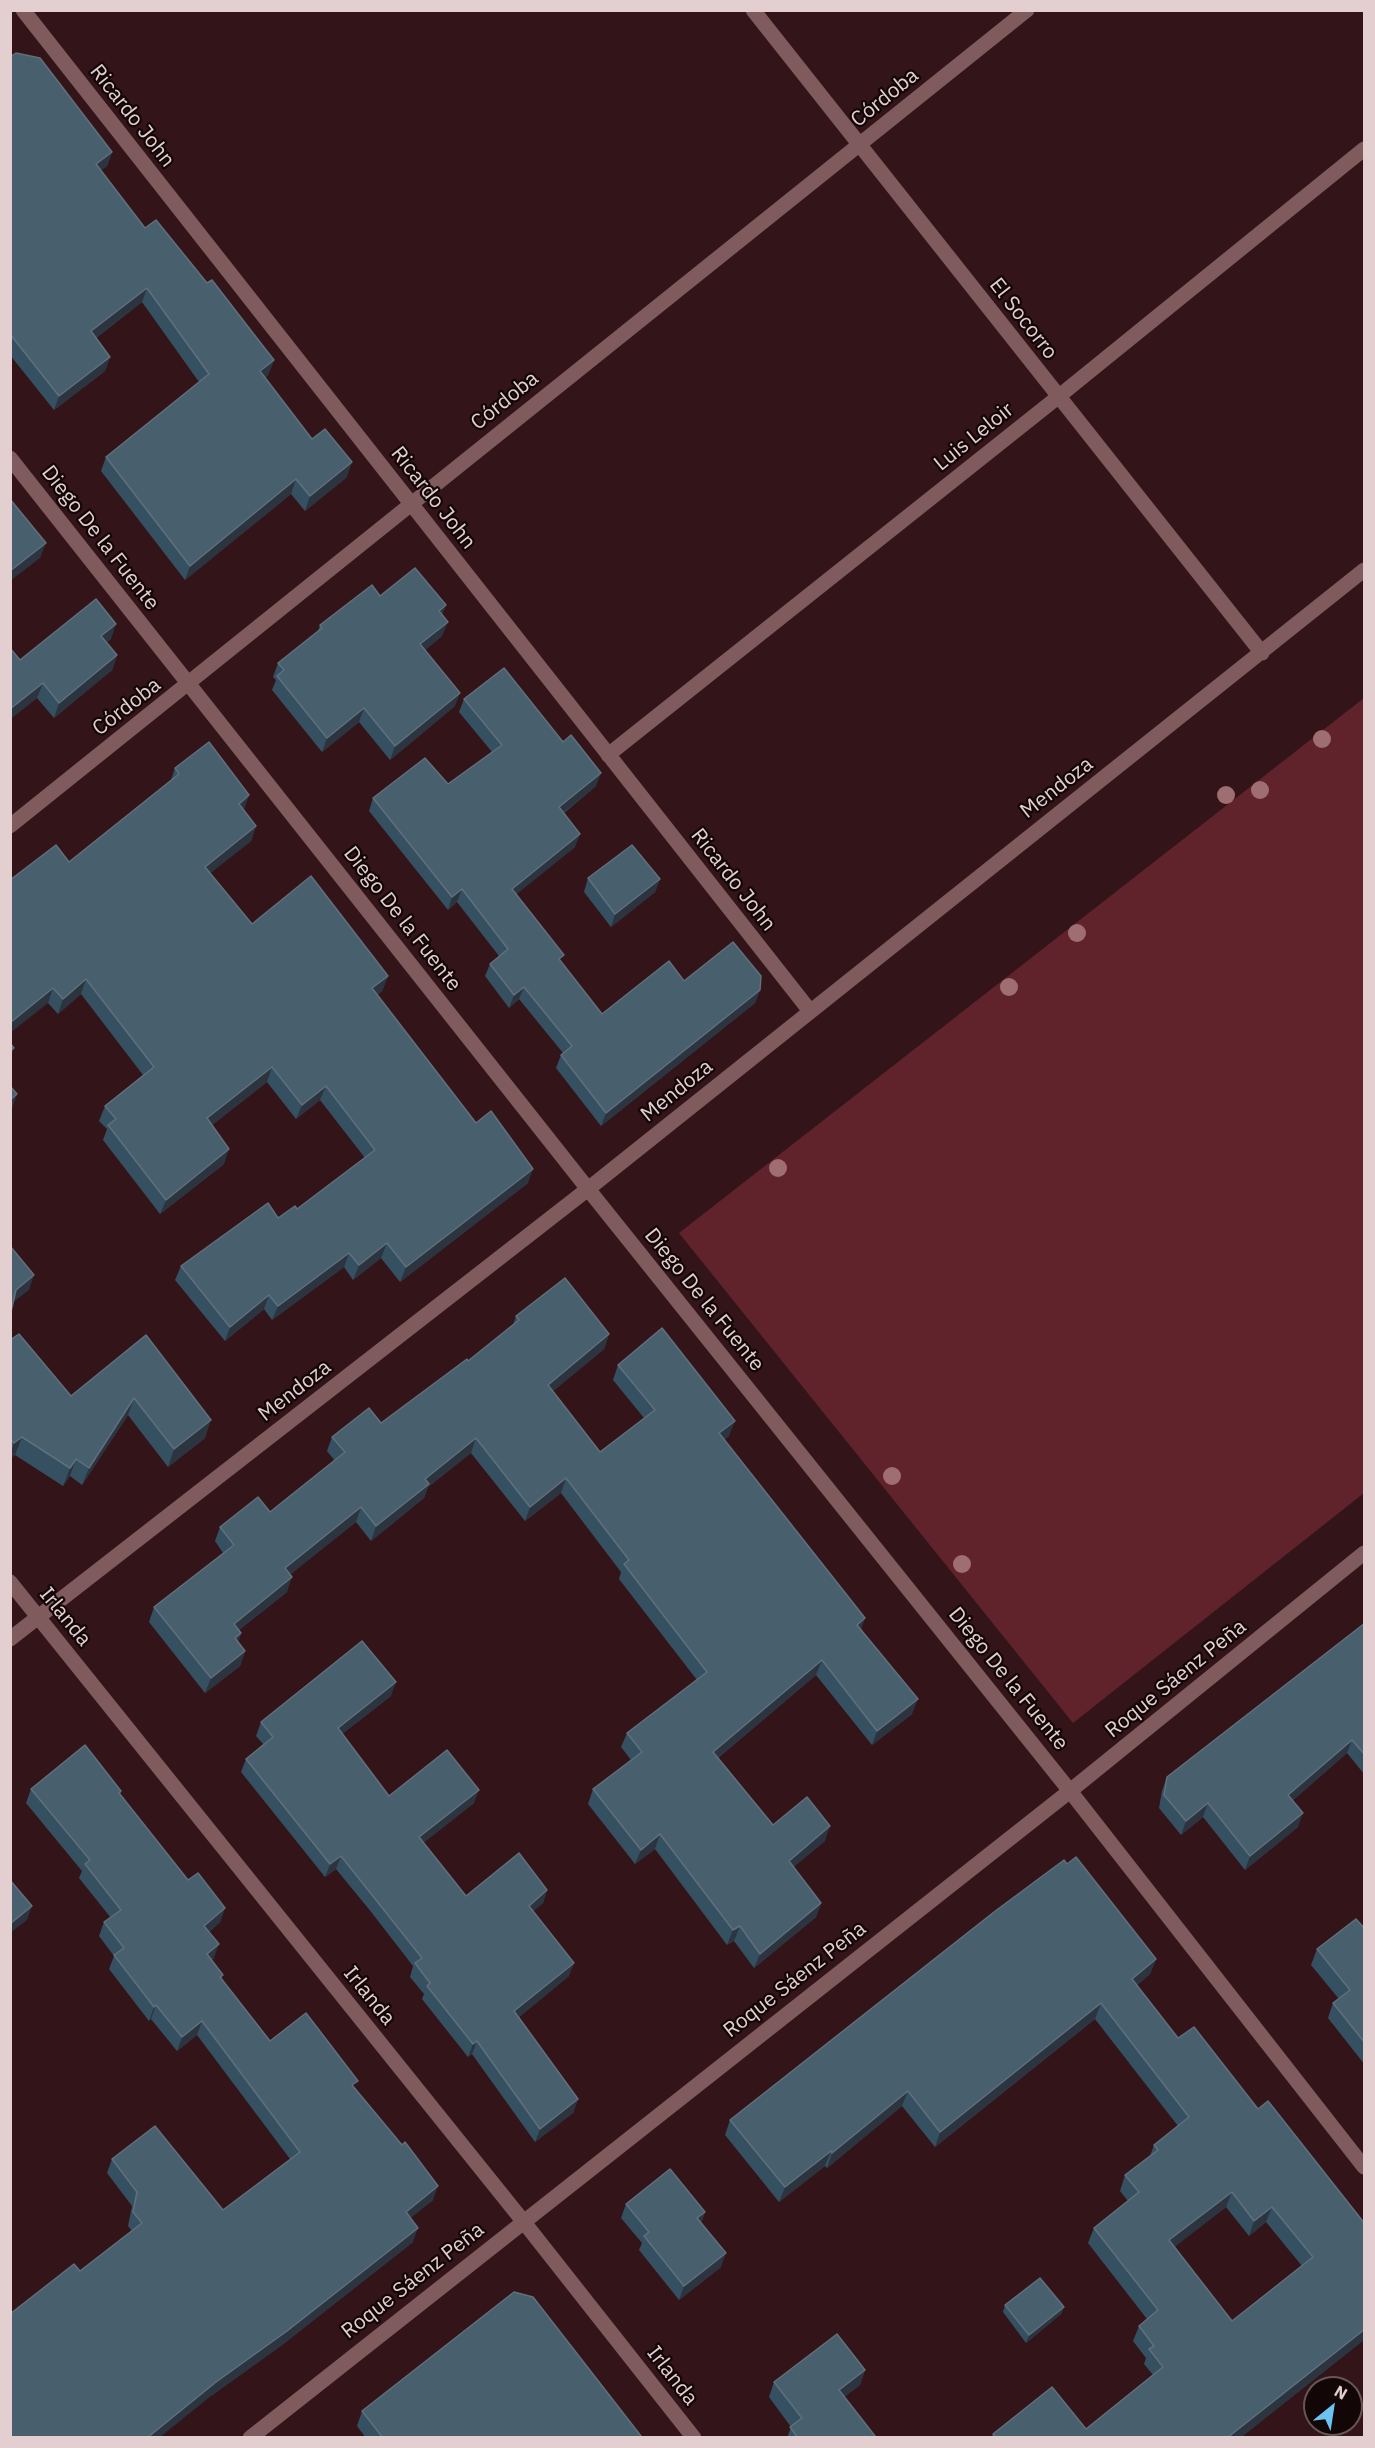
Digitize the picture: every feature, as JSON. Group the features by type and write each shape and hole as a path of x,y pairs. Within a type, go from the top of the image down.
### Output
{"street":[{"name":"Ricardo John","path":"23,10 810,1011"},
{"name":"El Socorro","path":"753,10 1262,653"},
{"name":"Córdoba","path":"10,826 1027,10"},
{"name":"Luis Leloir","path":"608,755 1058,397 1365,148"},
{"name":"Diego De la Fuente","path":"10,458 588,1189 1070,1791 1365,2167"},
{"name":"Mendoza","path":"10,1639 588,1189 1365,570"},
{"name":"Roque Sáenz Peña","path":"250,2438 1070,1791 1365,1553"},
{"name":"Irlanda","path":"10,1582 523,2221 694,2438"}],"shaded area":[{"path":"1364,698 1364,1493 1073,1723 679,1233"}],"building":[{"path":"16,53 40,58 112,152 96,164 145,228 156,220 207,283 212,280 274,360 260,371 312,439 325,429 352,462 310,496 296,479 190,566 106,457 209,374 147,288 91,331 110,357 59,396 10,334 10,57"},
{"path":"10,499 46,543 10,571"},
{"path":"415,568 446,605 439,611 448,622 420,644 460,693 395,746 364,708 327,738 277,676 284,670 278,663 322,628 320,625 372,585 380,596"},
{"path":"96,599 116,624 101,636 117,655 59,703 43,683 10,709 10,648 20,660"},
{"path":"504,668 563,742 571,735 601,773 559,807 580,834 512,889 564,955 559,959 602,1014 669,961 684,981 733,942 761,976 760,990 606,1113 561,1055 572,1046 524,987 514,995 490,964 508,949 462,889 452,897 373,798 425,758 448,784 502,745 464,699"},
{"path":"209,742 249,795 239,804 256,826 205,867 252,924 311,876 388,976 372,988 476,1123 491,1111 533,1169 406,1267 387,1243 359,1265 349,1253 278,1306 269,1295 230,1327 181,1266 268,1203 278,1218 295,1206 297,1209 375,1150 326,1086 302,1105 272,1067 207,1118 229,1149 166,1200 108,1125 116,1119 105,1106 154,1067 86,979 63,999 53,988 10,1023 10,880 56,845 69,862 179,774 175,768"},
{"path":"632,845 660,879 615,914 588,878"},
{"path":"10,1086 17,1094 10,1100"},
{"path":"10,1246 34,1275 16,1290 10,1316"},
{"path":"565,1278 609,1334 548,1385 600,1452 655,1410 618,1365 662,1328 735,1421 719,1433 865,1618 857,1625 918,1699 877,1731 822,1660 713,1752 773,1825 807,1797 830,1826 789,1861 821,1903 760,1954 740,1926 733,1930 660,1834 641,1850 593,1789 642,1752 627,1733 707,1672 624,1564 629,1560 566,1478 530,1507 476,1438 425,1479 429,1484 376,1526 361,1507 285,1568 292,1577 234,1624 241,1633 235,1638 245,1651 211,1678 154,1607 234,1545 220,1527 258,1497 270,1512 345,1452 332,1437 369,1408 381,1423 467,1359 468,1361 519,1320 516,1316"},
{"path":"19,1334 71,1396 146,1335 211,1420 174,1449 134,1398 89,1468 76,1459 70,1468 22,1437 14,1443 10,1438 10,1340"},
{"path":"1365,1623 1365,1755 1352,1740 1288,1795 1303,1813 1250,1856 1208,1803 1186,1821 1164,1795 1167,1777"},
{"path":"362,1641 396,1682 338,1728 389,1796 447,1750 479,1790 419,1837 466,1896 519,1853 547,1890 529,1906 574,1963 514,2011 578,2099 540,2129 477,2041 473,2044 427,1986 430,1983 415,1963 422,1958 376,1900 341,1856 330,1864 246,1759 273,1737 261,1722"},
{"path":"85,1745 121,1791 119,1793 188,1880 198,1873 225,1908 204,1926 219,1944 207,1954 223,1975 220,1977 270,2041 306,2013 358,2081 352,2085 402,2145 405,2142 438,2186 406,2212 418,2228 287,2331 216,2382 147,2438 10,2438 10,2314 74,2264 80,2271 142,2223 133,2212 137,2192 112,2159 155,2126 223,2210 300,2152 202,2021 182,2037 156,2005 154,2007 114,1955 124,1948 104,1922 121,1910 85,1864 90,1860 31,1789"},
{"path":"1076,1857 1156,1959 1132,1979 1178,2038 1194,2027 1258,2109 1268,2101 1365,2224 1365,2329 1227,2438 996,2438 993,2434 1052,2387 1086,2429 1163,2367 1149,2349 1154,2346 1139,2326 1158,2310 1094,2228 1139,2192 1125,2175 1158,2150 1154,2145 1189,2117 1101,2003 940,2132 908,2091 832,2153 831,2151 785,2187 730,2120 994,1912 1064,1860 1067,1864","holes":["1232,2192 1254,2221 1272,2207 1313,2257 1232,2321 1169,2240"]},
{"path":"10,1880 32,1906 10,1924"},
{"path":"1356,1919 1365,1929 1365,2043 1333,2003 1350,1990 1317,1949"},
{"path":"670,2169 705,2212 697,2218 726,2253 684,2286 644,2236 649,2232 626,2204"},
{"path":"1040,2278 1064,2307 1029,2335 1005,2305"},
{"path":"514,2292 533,2297 641,2436 639,2438 383,2438 362,2411"},
{"path":"837,2334 865,2370 839,2390 875,2436 873,2438 798,2438 790,2427 802,2418 774,2382"}]}
